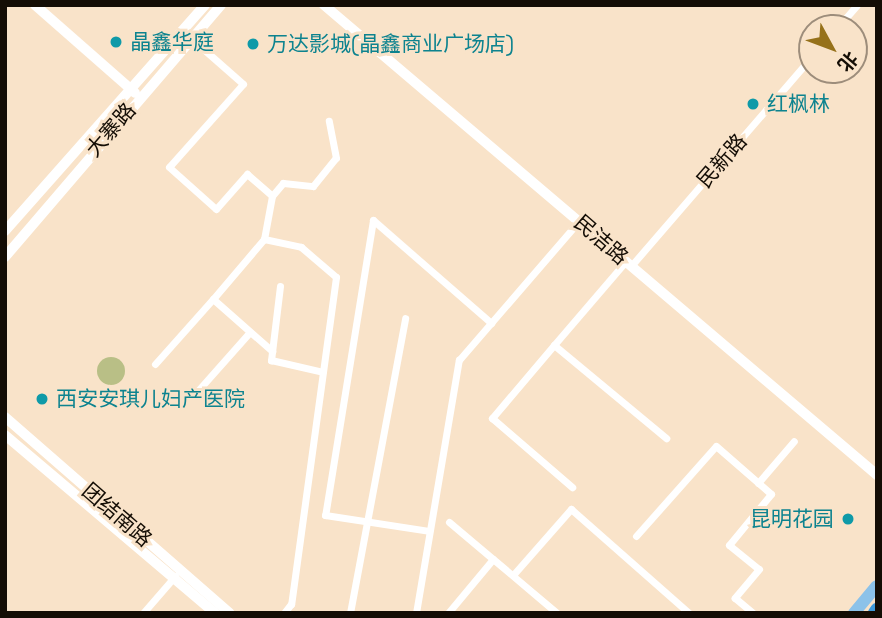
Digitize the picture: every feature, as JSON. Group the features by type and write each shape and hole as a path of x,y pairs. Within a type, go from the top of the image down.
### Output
{"main road":[{"path":"35,5 135,94"},
{"name":"大寨路","path":"5,257 205,5"},
{"name":"大寨路","path":"5,231 221,5"},
{"name":"民洁路","path":"324,5 877,475"},
{"name":"团结南路","path":"5,417 177,574 215,613"},
{"name":"团结南路","path":"5,435 177,574 230,613"},
{"path":"854,613 877,586"}],"street":[{"path":"191,39 243,84 169,167 216,208 247,174 272,196"},
{"name":"民新路","path":"572,487 492,418 798,72"},
{"path":"155,364 264,239 272,196 283,183 313,187 336,158 329,121"},
{"path":"429,531 325,515 373,220 491,323"},
{"path":"416,613 459,360 579,221"},
{"path":"264,239 301,247 336,277 291,604 284,613"},
{"path":"280,286 271,360 323,372"},
{"path":"213,299 272,351"},
{"path":"351,613 405,318"},
{"path":"194,395 250,331"},
{"path":"554,345 666,438"},
{"path":"758,483 794,442"},
{"path":"636,536 716,446 771,494 729,545 759,569 735,598 753,613"},
{"path":"513,575 571,509 689,613"},
{"path":"449,522 557,613"},
{"path":"448,613 493,559"},
{"path":"143,613 177,574"}],"green space":[{"path":"111,357 121,361 125,371 121,381 111,385 101,381 97,371 101,361"}],"place":[{"name":"晶鑫华庭","path":"116,42"},
{"name":"万达影城(晶鑫商业广场店)","path":"253,44"},
{"name":"红枫林","path":"753,104"},
{"name":"西安安琪儿妇产医院","path":"42,399"},
{"name":"昆明花园","path":"848,519"}]}
